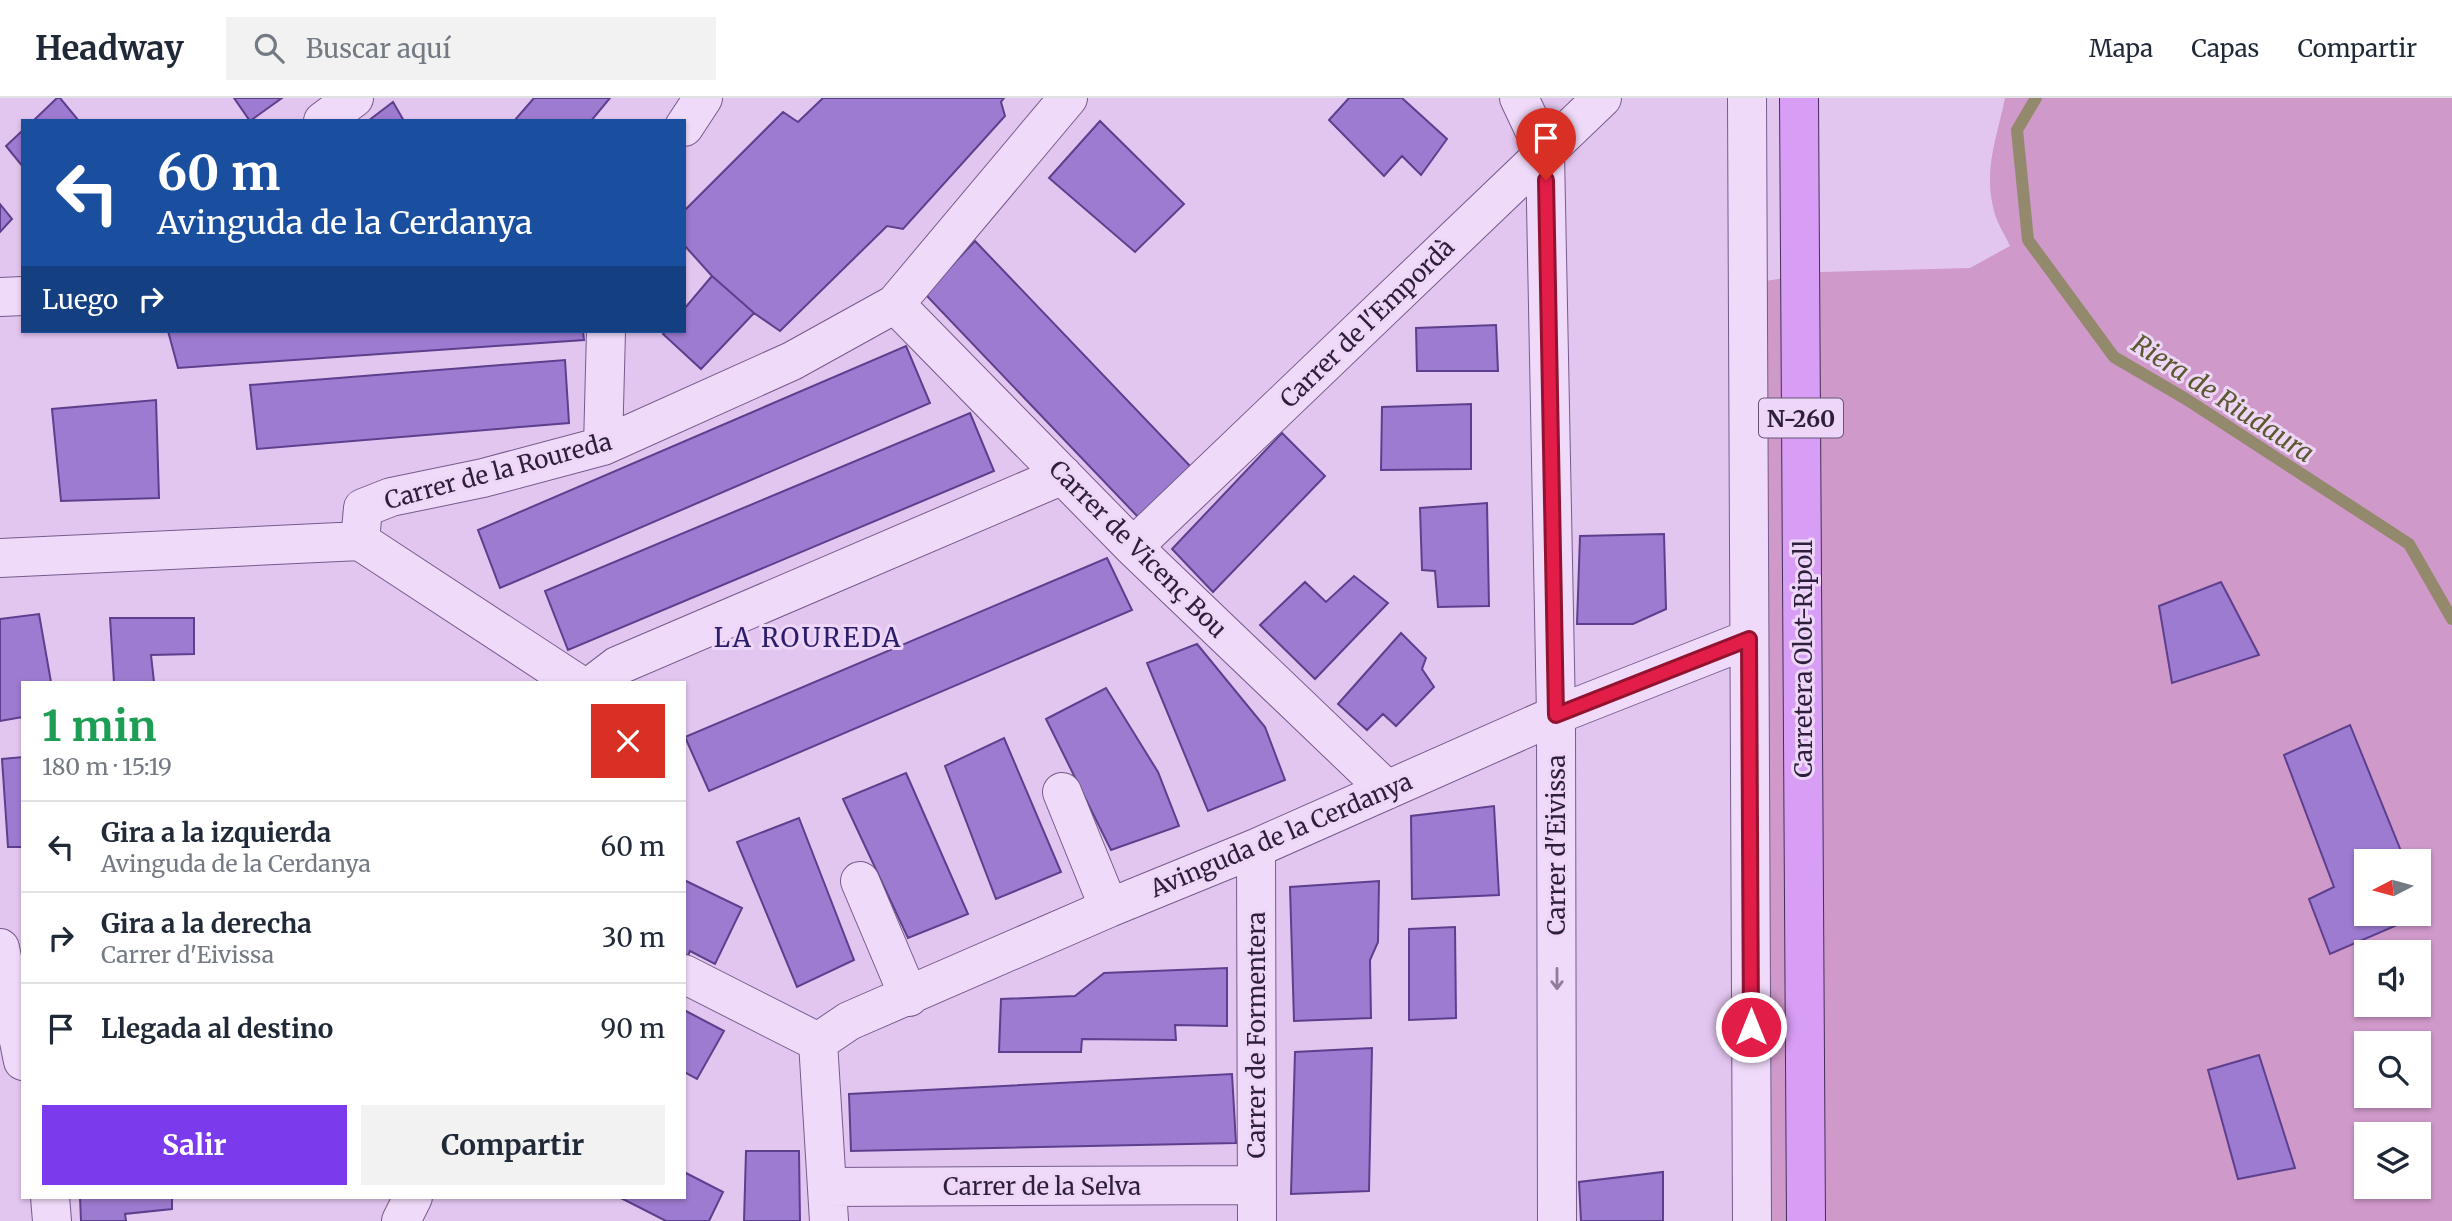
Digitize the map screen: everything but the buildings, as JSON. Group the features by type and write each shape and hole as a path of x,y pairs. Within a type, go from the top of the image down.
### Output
{"main road":[{"name":"Carretera Olot-Ripoll","path":"1799,98 1806,1221"}],"street":[{"path":"326,119 354,98"},
{"path":"686,124 703,98"},
{"name":"Carrer de la Roureda","path":"360,541 363,508 391,497 483,478 603,446 792,361 895,304 1068,98"},
{"name":"Carrer d'Eivissa","path":"1519,98 1545,153 1556,715 1557,1221"},
{"name":"Carrer de l'Empordà","path":"1133,547 1602,98"},
{"path":"1747,98 1752,1221"},
{"path":"0,298 21,296"},
{"name":"Carrer de Vicenç Bou","path":"895,304 1133,547 1387,790"},
{"path":"603,446 606,333"},
{"path":"597,681 617,666 1063,475"},
{"path":"0,558 360,541 573,681"},
{"name":"Avinguda de la Cerdanya","path":"818,1042 849,1021 1109,908 1256,848 1556,715 1749,639"},
{"path":"1062,792 1109,908"},
{"name":"Carrer de Formentera","path":"1256,848 1257,1203"},
{"path":"860,881 909,997"},
{"path":"0,942 21,940"},
{"path":"0,948 21,1051"},
{"path":"686,975 818,1042 829,1204"},
{"path":"50,1199 52,1221"},
{"path":"401,1221 412,1199"},
{"name":"Carrer de la Selva","path":"829,1204 1257,1203"}],"shaded area":[{"path":"2005,98 2452,98 2452,1221 1770,1221 1765,281 1822,272 1970,268 2010,246 1995,215 1991,196 1992,154"}],"waterway":[{"name":"Riera de Riudaura","path":"2036,98 2017,130 2028,240 2114,357 2186,399 2409,544 2452,619"}],"district":[{"name":"LA ROUREDA","path":"808,637"}],"route":[{"path":"1546,180 1556,715 1749,639 1751,1027"}]}
